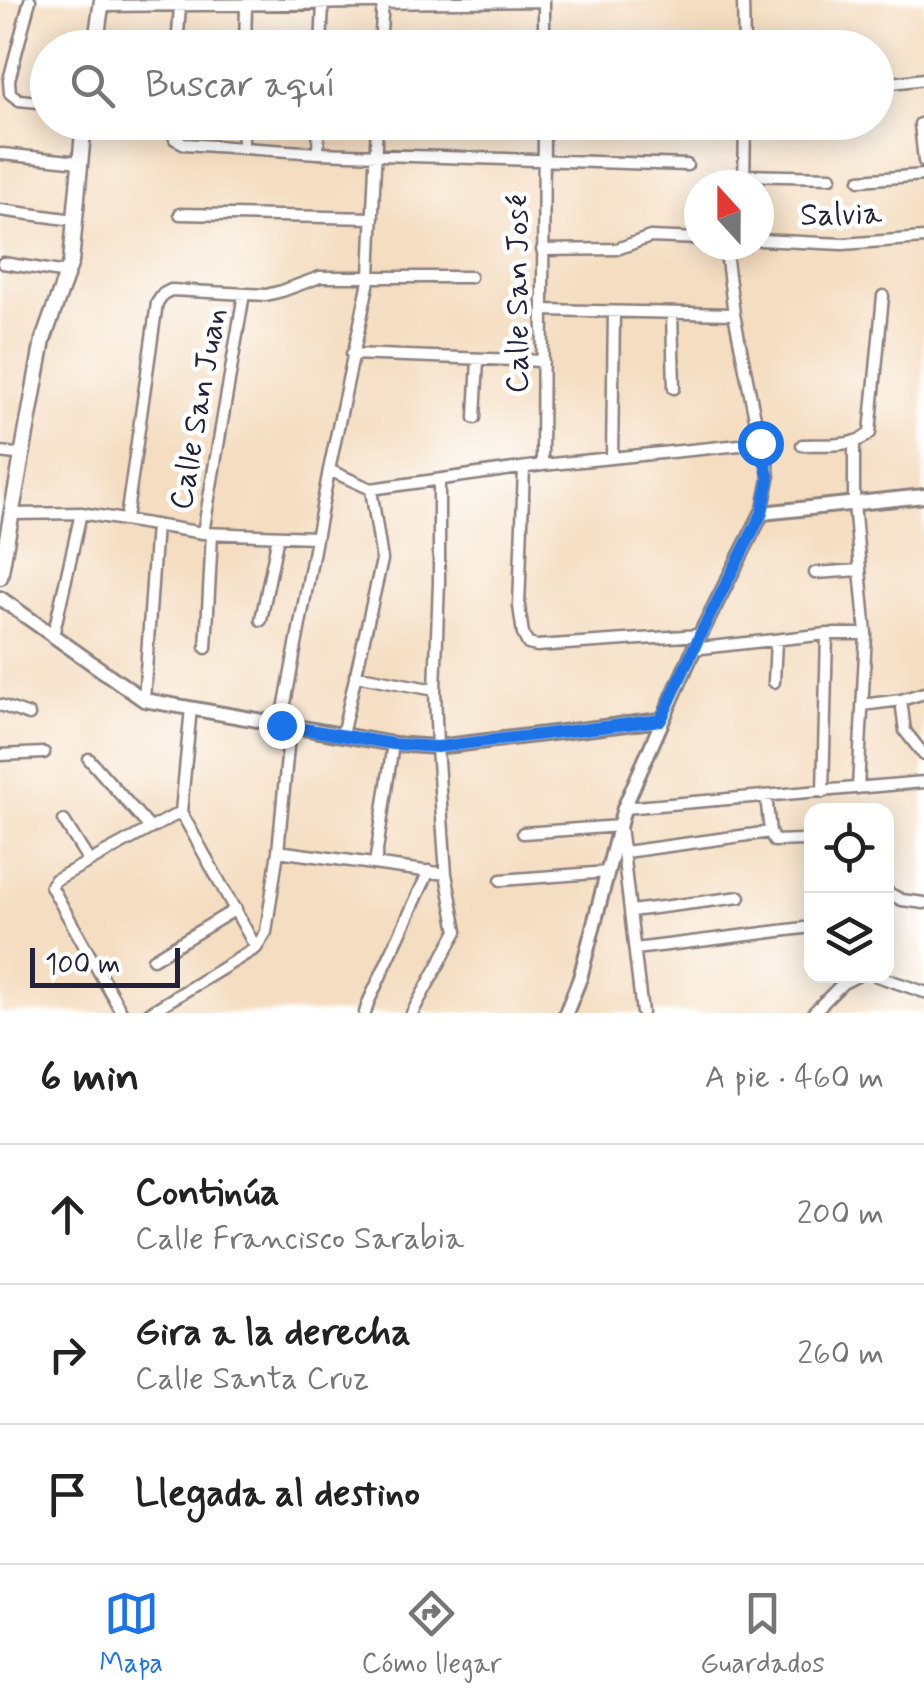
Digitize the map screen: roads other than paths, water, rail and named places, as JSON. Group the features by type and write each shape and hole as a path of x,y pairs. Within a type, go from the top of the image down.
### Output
{"main road":[{"path":"98,30 102,3"},
{"path":"0,576 43,340 68,273 82,140"}],"street":[{"path":"30,0 9,80 10,93 30,101"},
{"path":"102,3 180,6 544,0 544,30"},
{"path":"743,0 744,30"},
{"path":"381,30 382,1"},
{"path":"321,30 322,3"},
{"path":"245,30 246,4"},
{"path":"178,30 180,6"},
{"path":"894,82 924,80"},
{"path":"920,124 924,162"},
{"path":"177,140 185,144 318,153 687,165"},
{"path":"242,140 242,148"},
{"path":"318,140 318,153"},
{"path":"148,1013 256,948 266,932 278,851 286,726 316,536 370,276 376,140"},
{"name":"Calle San José","path":"542,465 544,140"},
{"path":"744,170 745,140"},
{"path":"2,154 80,162"},
{"path":"860,180 924,175"},
{"path":"774,179 831,176"},
{"path":"0,210 74,220"},
{"path":"180,214 373,218"},
{"path":"542,250 618,249 650,238 684,239"},
{"name":"Salvia","path":"774,241 842,244 924,238"},
{"path":"566,1013 580,978 624,808 693,649 762,513 769,479 726,260"},
{"path":"3,264 68,273"},
{"path":"126,519 157,303 162,294 171,290 266,294 320,276 470,277"},
{"name":"Calle San Juan","path":"206,648 208,533 244,294"},
{"path":"802,445 854,442 870,433 883,296"},
{"path":"543,310 734,314"},
{"path":"612,458 614,312"},
{"path":"672,313 674,388"},
{"path":"352,354 543,361"},
{"path":"475,418 478,359"},
{"path":"854,442 854,504 866,634 858,788"},
{"path":"328,470 371,489 542,465 760,443"},
{"path":"0,452 23,455"},
{"path":"524,468 520,606 522,634 528,644 700,635"},
{"path":"412,1013 457,931 446,874 437,747 439,480"},
{"path":"342,736 382,560 371,489"},
{"path":"762,513 924,496"},
{"path":"53,636 81,513"},
{"path":"13,514 81,513 208,533 316,536"},
{"path":"144,700 156,525"},
{"path":"261,620 278,536"},
{"path":"815,573 860,570"},
{"path":"0,598 144,700 342,736 437,747 661,720"},
{"path":"693,649 826,634 866,634"},
{"path":"822,792 826,634"},
{"path":"774,682 776,640"},
{"path":"354,676 435,690"},
{"path":"862,705 924,694"},
{"path":"900,700 905,732 924,755"},
{"path":"0,705 30,714"},
{"path":"192,708 182,812 256,948"},
{"path":"375,864 393,744"},
{"path":"0,755 44,753"},
{"path":"89,759 150,828"},
{"path":"624,808 924,782"},
{"path":"766,796 774,841 804,840"},
{"path":"122,1013 52,886 55,880 182,812"},
{"path":"64,821 89,861"},
{"path":"523,833 620,826"},
{"path":"620,826 642,1013"},
{"path":"624,852 770,832"},
{"path":"278,851 446,874"},
{"path":"365,1013 429,871"},
{"path":"501,880 608,872"},
{"path":"888,893 924,903"},
{"path":"630,911 740,897"},
{"path":"153,959 236,909"},
{"path":"634,949 804,929"},
{"path":"894,982 924,992"},
{"path":"813,1013 844,983"}]}
